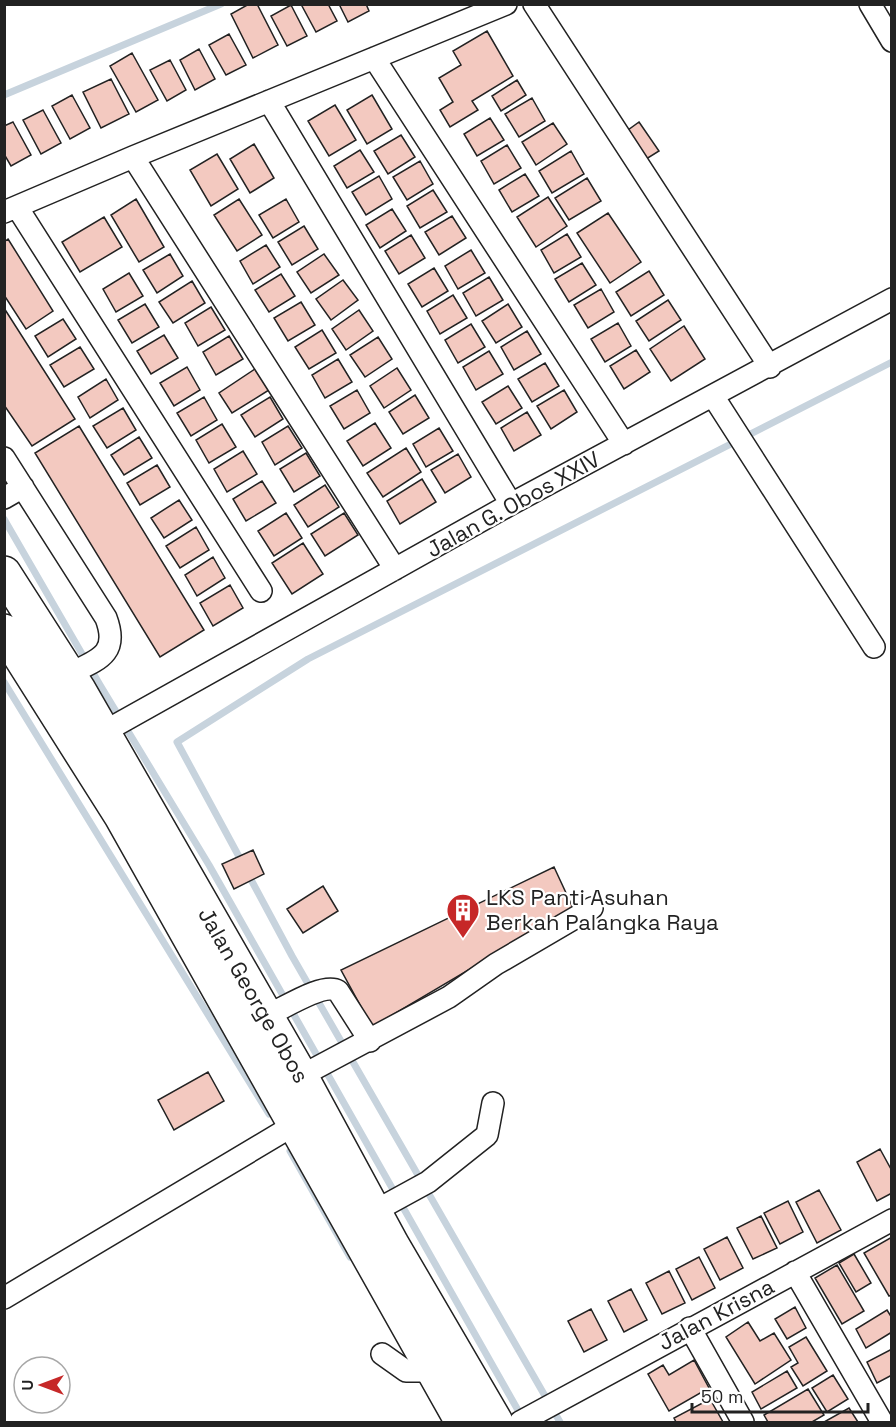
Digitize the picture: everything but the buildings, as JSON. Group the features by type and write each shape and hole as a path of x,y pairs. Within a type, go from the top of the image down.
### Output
{"main road":[{"name":"Jalan George Obos","path":"4,573 81,667 97,735 121,816 462,1422"},
{"name":"Jalan George Obos","path":"7,639 97,735 283,1008 390,1202 496,1422"}],"street":[{"path":"261,591 11,210 133,157 506,4"},
{"path":"534,4 770,366"},
{"path":"870,4 891,41"},
{"path":"375,58 624,444"},
{"path":"269,101 511,504"},
{"path":"133,157 395,569"},
{"name":"Jalan G. Obos XXIV","path":"97,735 511,504 891,299"},
{"path":"713,396 874,647"},
{"path":"4,458 106,618 112,634 112,644 81,667"},
{"path":"4,498 23,487"},
{"path":"316,1068 449,997 496,964 592,908"},
{"path":"283,1008 320,990 333,988 338,991 370,1041"},
{"path":"390,1202 428,1182 487,1135 493,1103"},
{"path":"4,1298 294,1125"},
{"name":"Jalan Krisna","path":"520,1422 891,1220"},
{"path":"795,1272 882,1422"},
{"path":"690,1328 743,1422"},
{"path":"382,1354 406,1371 433,1371"}],"waterway":[{"path":"4,95 221,4"},
{"path":"243,864 177,742 308,659 892,362"},
{"path":"4,519 100,685 209,865 523,1419"},
{"path":"4,682 269,1114"},
{"path":"248,874 292,956 560,1422"},
{"path":"290,1151 350,1257"}],"place":[{"name":"LKS Panti Asuhan Berkah Palangka Raya","path":"463,939"}]}
